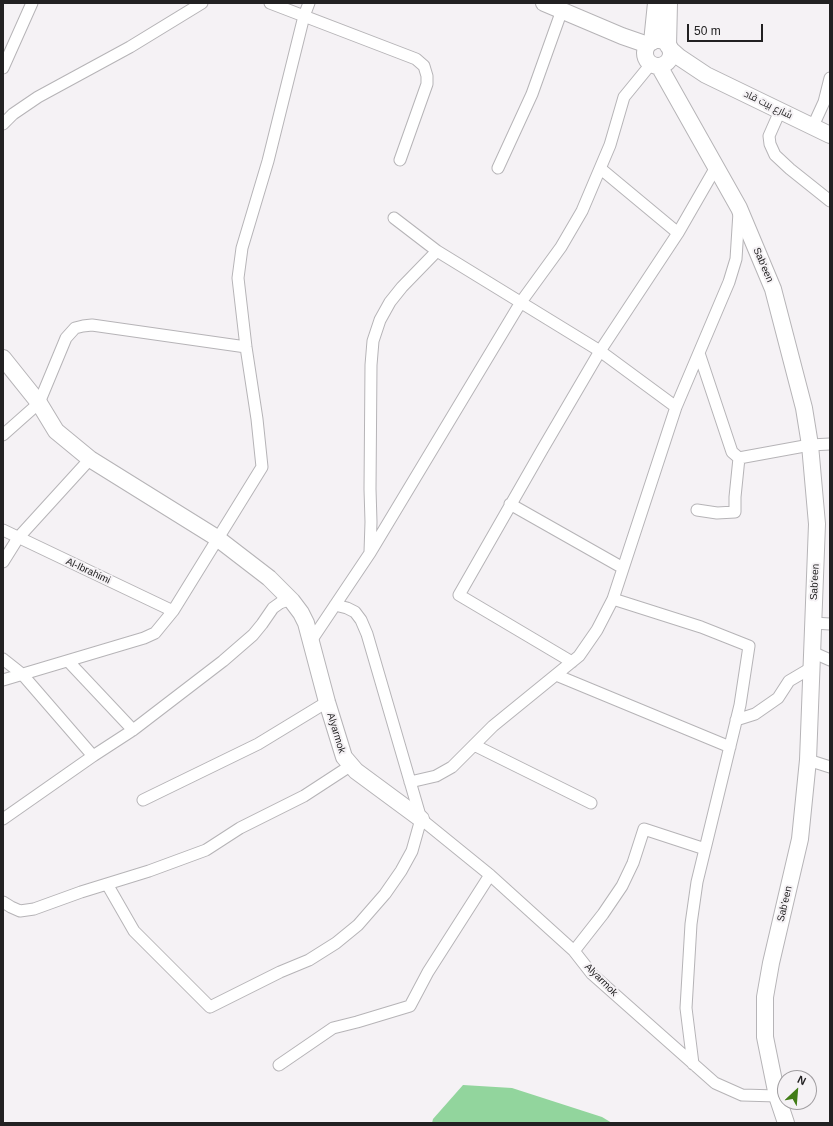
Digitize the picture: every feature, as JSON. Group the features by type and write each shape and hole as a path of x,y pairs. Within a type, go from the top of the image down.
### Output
{"street":[{"path":"3,68 32,3"},
{"path":"3,124 13,114 38,97 130,47 202,3"},
{"path":"270,3 416,59 424,66 427,73 427,84 400,160"},
{"path":"3,680 144,638 155,633 173,611 262,466 238,278 242,248 268,161 304,16 309,3"},
{"path":"544,3 622,36 635,46 658,54"},
{"path":"656,3 658,54"},
{"path":"311,640 370,553 521,302 561,247 582,211 610,145 624,97 658,54 669,3"},
{"path":"498,168 532,94 562,10"},
{"name":"شارع بيت قاد","path":"658,54 706,75 830,135"},
{"name":"Sab'een","path":"658,54 716,168 739,208 773,289 802,401 810,445 817,524 808,760 800,839 771,963 766,997 765,1037 777,1096"},
{"path":"813,126 824,102 830,78"},
{"path":"780,112 769,136 770,144 775,155 830,201"},
{"path":"572,662 458,595 600,351 678,233 716,168"},
{"path":"601,169 678,233"},
{"path":"410,782 444,772 452,767 493,726 579,656 598,630 613,599 676,407 729,282 736,259 739,208"},
{"path":"394,218 437,251 600,351 676,407"},
{"path":"370,553 372,522 370,489 371,366 373,341 380,320 390,302 402,287 437,251"},
{"path":"3,435 39,403 66,338 75,328 83,326 116,328 246,347"},
{"path":"699,353 732,452 739,458"},
{"name":"Alyarmok","path":"3,358 39,403 56,431 90,459 217,538 268,578 290,599 301,613 306,623 327,702 344,757 356,772 421,819 490,875 574,951 592,974 715,1083 742,1095 777,1096"},
{"path":"739,458 810,445 830,444"},
{"path":"697,510 717,513 735,512 739,458"},
{"path":"3,562 18,538 90,459"},
{"path":"510,504 623,568"},
{"name":"Al-Ibrahimi","path":"3,530 173,611"},
{"path":"3,819 133,730 222,661 253,635 273,608 290,599"},
{"path":"613,599 701,627 749,646 736,720 697,882 691,924 686,1008 693,1064"},
{"path":"106,884 134,931 210,1007 280,972 309,960 336,943 358,925 385,894 401,871 412,851 421,819 364,627 355,612 335,605"},
{"path":"813,623 830,624"},
{"path":"812,652 830,660"},
{"path":"3,659 22,674 93,756"},
{"path":"68,661 133,730"},
{"path":"736,720 755,714 773,702 778,698 789,681 811,668"},
{"path":"556,675 730,747"},
{"path":"143,800 258,744 327,702"},
{"path":"474,745 591,803"},
{"path":"808,760 830,767"},
{"path":"3,902 16,910 26,910 106,884 149,872 206,850 240,828 304,796 350,766"},
{"path":"574,951 603,914 622,886 633,863 644,829 705,849"},
{"path":"279,1065 333,1028 410,1006 428,972 490,875"},
{"name":"Sab'een","path":"782,1110 786,1123"}],"green space":[{"path":"463,1085 512,1088 602,1117 612,1123 432,1123 433,1119"}]}
